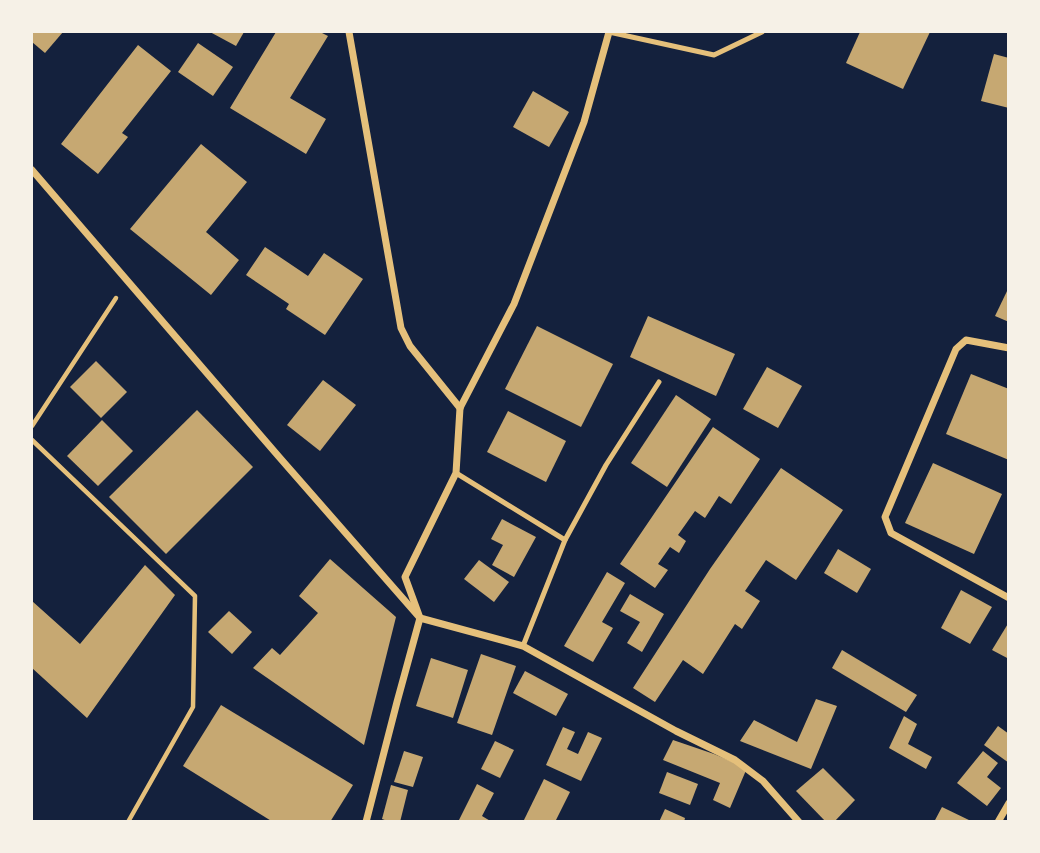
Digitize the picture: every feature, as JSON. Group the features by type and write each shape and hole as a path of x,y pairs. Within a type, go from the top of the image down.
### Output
{"street":[{"path":"349,32 401,328 410,346 460,408"},
{"path":"366,821 420,618 405,577 456,473 460,408 514,304 584,122 609,32"},
{"path":"32,170 420,618 523,646 676,731 735,760 763,781 799,821"},
{"path":"1009,348 966,340 956,349 885,517 891,533 1009,598"},
{"path":"998,821 1009,803"}],"lane":[{"path":"609,32 714,55 762,32"},
{"path":"523,646 565,540 606,465 659,382"},
{"path":"456,473 565,540"}],"path":[{"path":"32,426 127,280"},
{"path":"32,440 195,596 193,706 128,821"}],"building":[{"path":"32,32 63,32 45,53 32,42"},
{"path":"210,32 244,32 236,46"},
{"path":"276,32 320,32 328,36 290,98 326,119 306,154 230,108"},
{"path":"860,32 930,32 903,89 846,63"},
{"path":"198,43 233,67 213,96 178,72"},
{"path":"138,45 171,71 122,133 128,137 98,174 61,144"},
{"path":"994,54 1009,58 1009,108 981,101"},
{"path":"533,91 569,112 549,147 513,127"},
{"path":"201,144 247,182 206,232 239,260 211,295 130,229"},
{"path":"265,247 308,276 324,253 363,279 325,335 286,309 289,304 246,275"},
{"path":"1009,287 1009,322 995,316"},
{"path":"648,316 735,354 716,396 630,357"},
{"path":"537,326 613,364 581,427 505,389"},
{"path":"96,361 127,392 101,418 70,387"},
{"path":"767,367 802,386 778,428 743,409"},
{"path":"971,374 1009,389 1009,460 946,434"},
{"path":"323,380 356,405 320,451 287,425"},
{"path":"676,395 711,419 667,487 631,463"},
{"path":"197,410 253,467 166,554 109,497"},
{"path":"508,411 566,441 546,482 487,452"},
{"path":"102,420 133,451 98,486 67,456"},
{"path":"713,427 760,459 731,504 719,496 705,518 695,511 678,535 686,541 679,553 670,547 658,564 668,570 655,588 620,564"},
{"path":"933,463 1002,494 974,554 905,523"},
{"path":"781,468 843,510 796,580 766,560 745,591 760,601 742,629 735,624 703,674 683,660 655,702 633,688 710,569"},
{"path":"502,519 536,537 514,577 492,565 503,545 491,539"},
{"path":"838,549 871,569 857,593 824,573"},
{"path":"330,559 396,617 364,745 253,668 272,648 280,655 318,613 299,596"},
{"path":"479,560 509,582 494,602 464,579"},
{"path":"145,565 175,595 87,718 32,668 32,601 80,644"},
{"path":"607,572 625,583 602,622 613,628 593,662 564,646"},
{"path":"961,590 992,607 970,644 941,628"},
{"path":"630,594 664,614 642,652 627,643 640,622 620,611"},
{"path":"229,611 252,632 232,654 208,632"},
{"path":"1009,622 1009,659 992,650"},
{"path":"842,650 917,695 906,712 832,668"},
{"path":"481,654 516,666 492,735 457,723"},
{"path":"431,658 468,670 453,718 416,706"},
{"path":"525,671 568,694 556,716 513,693"},
{"path":"816,699 837,706 811,769 740,741 754,720 797,742"},
{"path":"221,705 353,785 330,822 273,822 183,766"},
{"path":"904,716 917,724 908,744 932,757 926,769 889,748"},
{"path":"998,726 1009,734 1009,763 984,745"},
{"path":"563,727 575,732 567,749 578,754 588,732 602,738 581,781 546,765"},
{"path":"673,740 747,768 730,808 713,800 720,783 663,760"},
{"path":"495,741 514,750 500,778 481,769"},
{"path":"404,751 423,757 413,787 394,782"},
{"path":"983,751 998,763 987,777 1001,788 987,806 957,783"},
{"path":"823,768 855,800 834,822 826,822 796,791"},
{"path":"667,772 698,784 690,805 659,793"},
{"path":"544,779 570,792 555,822 523,822"},
{"path":"477,784 494,793 482,816 492,822 458,822"},
{"path":"391,785 408,790 400,822 382,819"},
{"path":"942,807 973,822 934,822"},
{"path":"665,809 685,818 684,822 659,822"}]}
